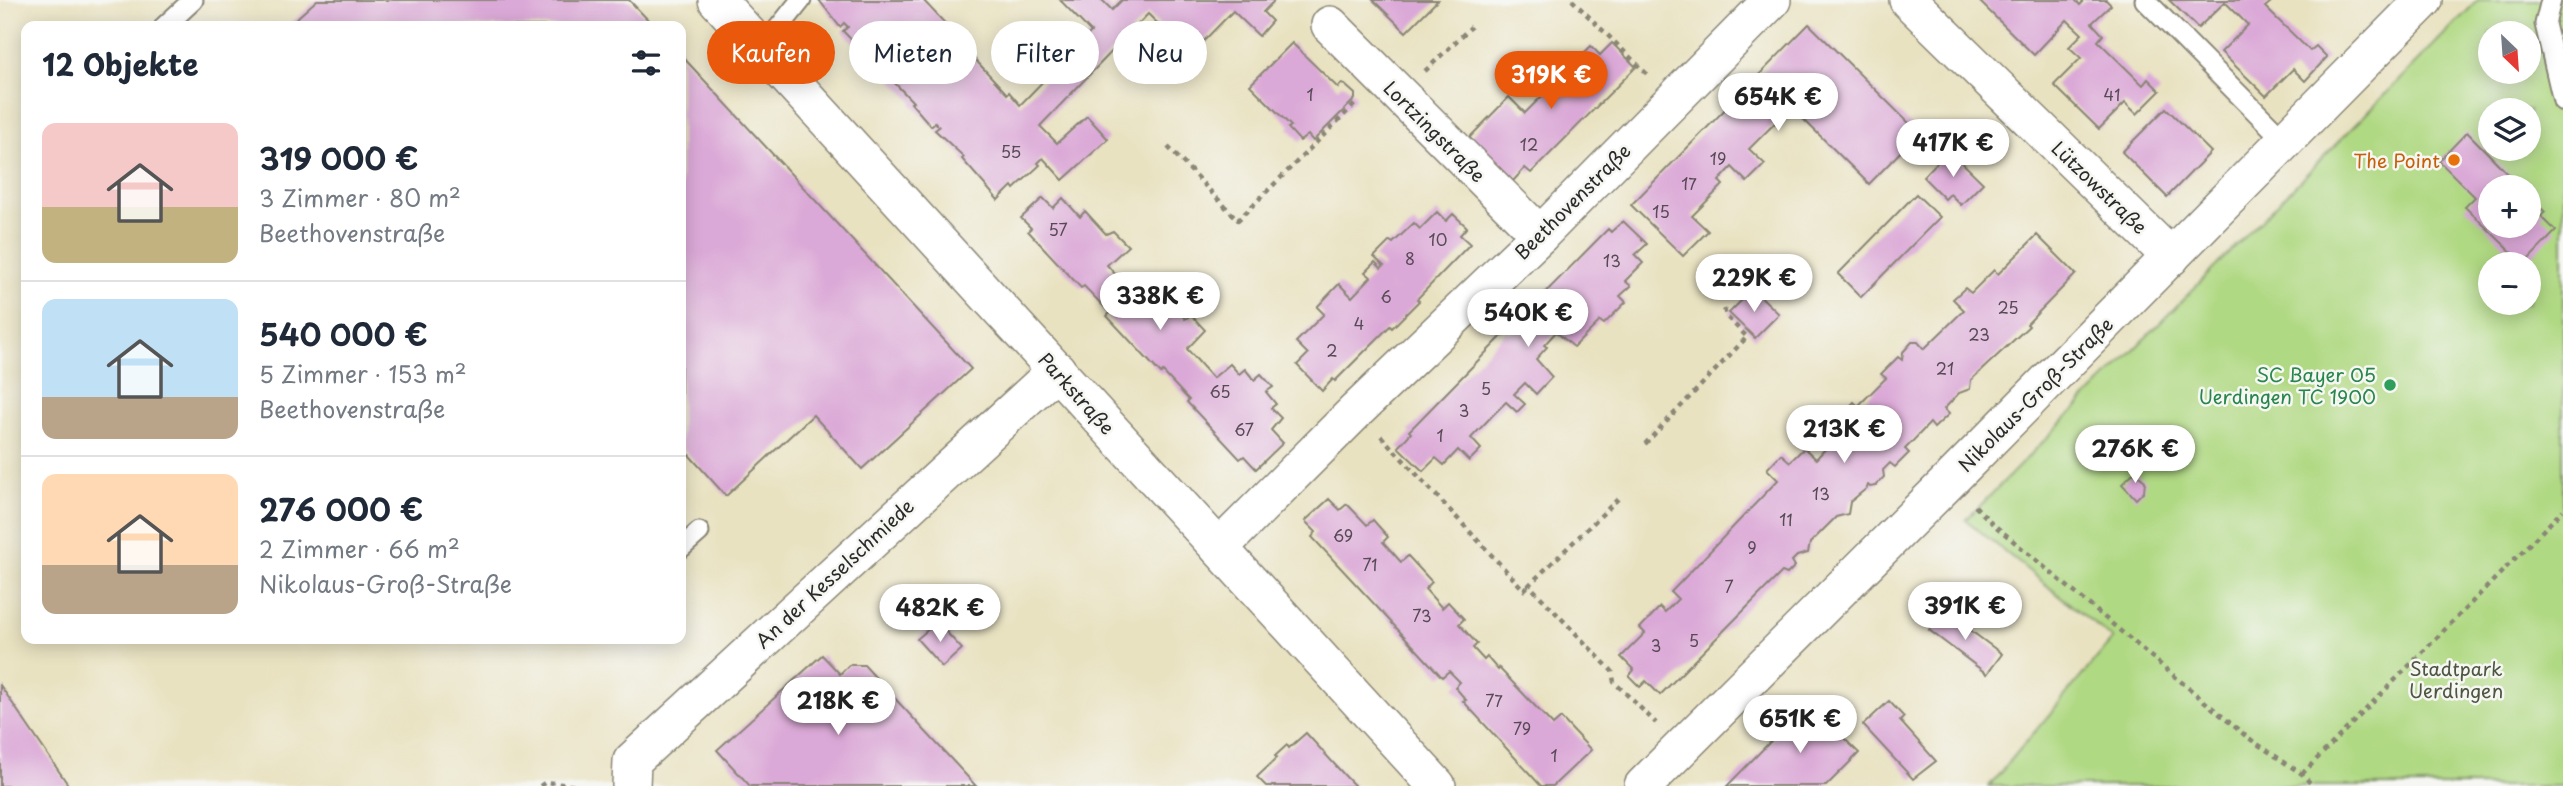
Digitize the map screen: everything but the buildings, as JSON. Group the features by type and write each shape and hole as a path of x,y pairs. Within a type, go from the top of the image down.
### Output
{"street":[{"name":"Parkstraße","path":"717,0 736,21"},
{"name":"Beethovenstraße","path":"1219,548 1357,410 1540,235 1772,0"},
{"name":"Lützowstraße","path":"1908,0 2171,257"},
{"name":"Nikolaus-Groß-Straße","path":"1643,786 2424,0"},
{"name":"Lortzingstraße","path":"1330,25 1540,235"},
{"name":"Parkstraße","path":"794,84 1437,786"},
{"name":"An der Kesselschmiede","path":"631,786 632,761 1057,370"}],"lane":[{"path":"170,21 193,0"},
{"path":"784,21 801,0"},
{"path":"2145,0 2285,141"},
{"path":"2551,0 2545,24 2563,101"},
{"path":"686,544 699,532"}],"path":[{"path":"1572,0 1673,99"},
{"path":"1168,147 1237,220 1391,87 1471,27"},
{"path":"1645,444 1747,337 1726,316 1723,305"},
{"path":"1357,410 1524,590 1618,499"},
{"path":"1949,481 1993,524 2247,737 2302,774 2313,786"},
{"path":"2302,774 2563,510"},
{"path":"1529,586 1612,671 1614,682 1682,748"},
{"path":"540,786 546,782 576,786"}],"green space":[{"name":"Stadtpark Uerdingen","path":"2478,0 2563,0 2563,786 1989,786 2113,639 1966,520"}],"place":[{"name":"The Point","path":"2454,160"},
{"name":"SC Bayer 05 Uerdingen TC 1900","path":"2390,385"}]}
